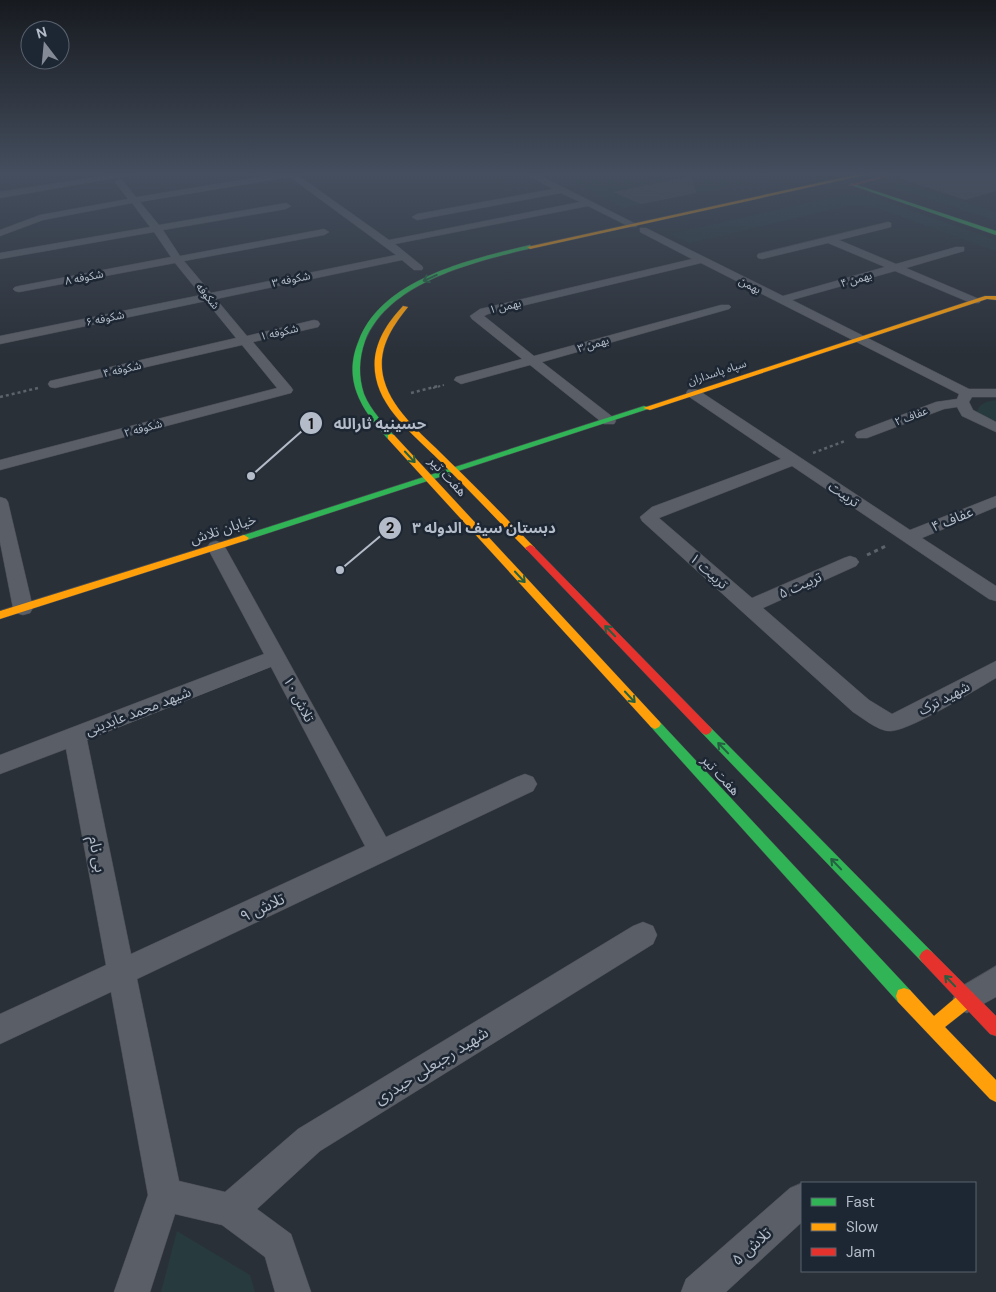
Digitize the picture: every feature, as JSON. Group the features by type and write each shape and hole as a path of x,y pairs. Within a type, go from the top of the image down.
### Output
{"main road":[{"name":"هفت تیر","path":"604,234 497,254 454,267 415,284 384,306 363,332 354,362 360,394 383,428 933,1027 996,1093"},
{"name":"هفت تیر","path":"612,234 467,272 431,288 403,309 384,333 377,361 384,391 407,422 454,471 996,1028"},
{"name":"سپاه پاسداران","path":"454,471 975,301 992,298"},
{"name":"خیابان تلاش","path":"0,615 454,471"},
{"path":"933,1027 967,999"}],"street":[{"path":"0,256 126,234"},
{"name":"شکوفه","path":"161,234 177,259 286,390"},
{"name":"شکوفه ۸","path":"19,289 312,234"},
{"path":"375,234 418,268"},
{"path":"387,243 431,234"},
{"name":"بهمن","path":"650,234 857,339 964,398"},
{"path":"762,256 848,234"},
{"path":"828,239 975,301"},
{"name":"بهمن ۴","path":"781,300 960,249"},
{"name":"شکوفه ۳","path":"209,296 403,256"},
{"name":"بهمن ۱","path":"609,421 476,316 484,311 700,260"},
{"name":"شکوفه ۶","path":"0,340 209,296"},
{"name":"بهمن ۳","path":"461,380 725,307"},
{"name":"شکوفه ۱","path":"244,340 314,324"},
{"name":"شکوفه ۴","path":"55,384 244,340"},
{"name":"شکوفه ۲","path":"0,465 286,390"},
{"name":"تربیت","path":"693,393 996,595"},
{"name":"عفاف ۲","path":"862,435 941,405 964,398 996,393"},
{"path":"964,398 968,413 996,428"},
{"name":"تربیت ۱","path":"793,460 658,511 648,517 861,706 890,723"},
{"name":"عفاف ۴","path":"908,536 996,501"},
{"path":"0,502 23,608"},
{"name":"تلاش ۱۰","path":"216,547 381,851"},
{"name":"تربیت ۵","path":"749,607 850,562"},
{"name":"شیهد محمد عابدینی","path":"0,765 276,657"},
{"name":"شهید ترک","path":"890,723 899,721 996,669"},
{"name":"بی نام","path":"75,736 165,1195"},
{"name":"تلاش ۹","path":"0,1029 525,784"},
{"name":"شهید رجبعلی حیدری","path":"230,1210 309,1140 643,934"},
{"path":"967,999 996,980"},
{"path":"132,1292 165,1195 230,1210 279,1246 293,1292"},
{"name":"تلاش ۵","path":"699,1292 801,1201"}],"path":[{"path":"390,398 461,380"},
{"path":"0,397 55,384"},
{"path":"793,460 862,435"},
{"path":"850,562 908,536"}],"green space":[{"path":"671,234 727,234 690,243"},
{"path":"950,234 980,234 996,240 996,251"},
{"path":"996,400 996,421 988,419 977,412 982,405"},
{"path":"177,1231 250,1275 255,1292 161,1292"}],"traffic: fast":[{"path":"391,437 368,408 358,387 357,353 366,329 382,310 403,293 427,279 480,259 530,247"},
{"path":"244,538 647,408"},
{"path":"655,724 904,996"},
{"path":"706,730 927,957"}],"traffic: slow":[{"path":"530,247 589,234"},
{"path":"647,408 987,297 996,298"},
{"path":"405,307 392,322 380,350 378,370 384,391 399,414 418,435 530,548"},
{"path":"391,437 655,724"},
{"path":"0,615 244,538"},
{"path":"904,996 996,1093"},
{"path":"933,1027 967,999"}],"traffic: jam":[{"path":"530,548 706,730"},
{"path":"927,957 996,1028"}],"place":[{"name":"حسینیه ثارالله","path":"251,476"},
{"name":"دبستان سیف الدوله ۳","path":"340,570"}]}
